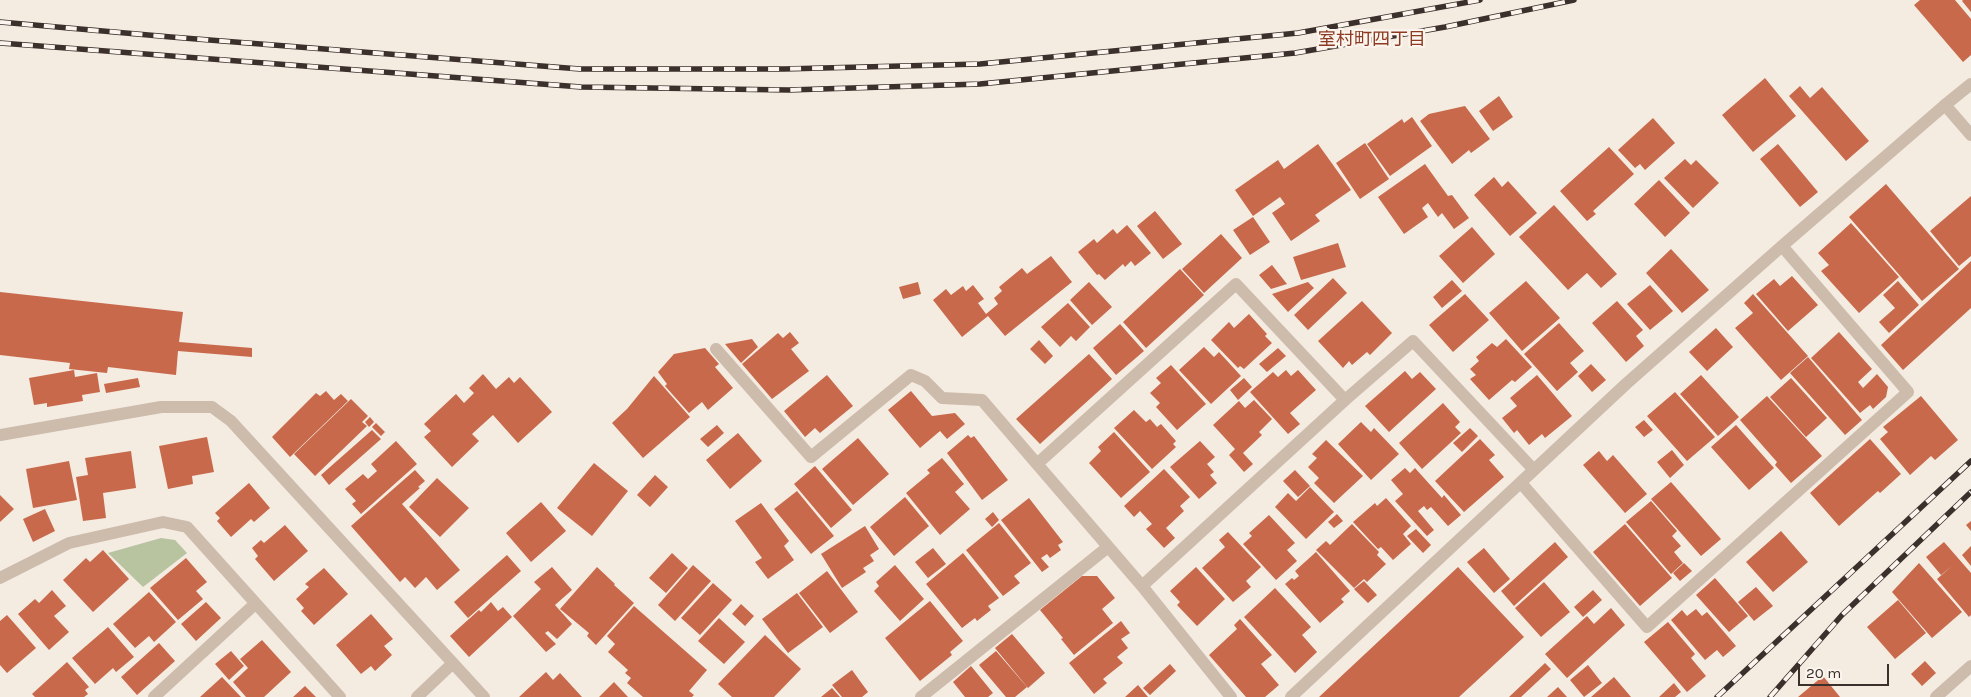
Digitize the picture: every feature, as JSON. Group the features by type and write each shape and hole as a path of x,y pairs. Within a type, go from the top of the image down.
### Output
{"street":[{"path":"1291,697 1626,384 1782,246 1971,84"},
{"path":"1945,105 1971,136"},
{"path":"1521,483 1647,627 1908,392 1782,246"},
{"path":"1037,464 1236,284 1345,400"},
{"path":"1142,586 1345,400 1413,341 1534,470"},
{"path":"716,349 811,457 912,375 925,381 942,398 982,400 1142,586 1231,697"},
{"path":"0,435 161,406 212,407 231,421 484,697"},
{"path":"0,578 69,543 163,522 186,527 340,697"},
{"path":"921,697 1108,547"},
{"path":"154,697 255,604"},
{"path":"417,697 453,663"},
{"path":"1936,697 1971,666"}],"green space":[{"path":"161,538 175,540 187,553 143,587 108,553"}],"building":[{"path":"1920,0 1955,0 1971,19 1971,55 1963,62 1914,5"},
{"path":"1971,0 1971,12 1962,1"},
{"path":"1765,78 1796,116 1753,152 1722,115"},
{"path":"1800,86 1810,98 1822,87 1869,141 1846,161 1789,96"},
{"path":"1499,96 1513,117 1493,131 1479,111"},
{"path":"1465,106 1490,139 1471,153 1469,150 1452,164 1420,121 1429,114"},
{"path":"1412,117 1432,146 1390,176 1367,144 1402,119 1404,123"},
{"path":"1653,118 1675,143 1645,170 1640,164 1635,168 1618,150"},
{"path":"1365,143 1389,179 1360,199 1336,163"},
{"path":"1318,144 1351,190 1315,215 1320,221 1291,241 1272,213 1285,204 1280,197 1253,216 1235,190 1278,160 1284,169"},
{"path":"1778,144 1818,192 1800,207 1760,159"},
{"path":"1609,147 1634,174 1593,211 1596,214 1587,221 1560,191"},
{"path":"1685,159 1691,165 1696,160 1719,183 1693,208 1664,178"},
{"path":"1425,164 1448,196 1452,195 1469,218 1454,229 1442,213 1438,217 1428,203 1422,208 1428,217 1404,234 1378,197"},
{"path":"1494,177 1502,187 1508,181 1537,213 1510,236 1474,195"},
{"path":"1659,180 1690,213 1665,237 1634,204"},
{"path":"1886,184 1959,269 1922,301 1849,217"},
{"path":"1971,196 1971,256 1959,266 1930,231"},
{"path":"1554,205 1617,274 1601,288 1587,273 1568,290 1519,237"},
{"path":"1155,211 1182,244 1163,259 1137,226"},
{"path":"1253,217 1270,242 1250,255 1233,230"},
{"path":"1851,223 1899,277 1859,313 1821,271 1829,265 1818,253"},
{"path":"1127,225 1151,253 1135,266 1131,261 1125,267 1123,264 1105,280 1099,274 1097,275 1078,252 1094,239 1097,243 1113,229 1117,234"},
{"path":"1472,227 1495,254 1463,283 1439,256"},
{"path":"1221,234 1242,258 1204,293 1182,269"},
{"path":"1338,243 1346,267 1301,280 1293,257"},
{"path":"1671,249 1709,290 1682,313 1646,273"},
{"path":"1051,256 1072,282 1005,336 988,316 962,337 933,300 946,289 951,295 963,286 966,291 973,285 984,299 978,303 986,314 998,304 994,298 1002,291 999,287 1022,268 1027,274"},
{"path":"1971,261 1971,308 1903,370 1881,345"},
{"path":"1272,265 1287,284 1271,289 1259,275"},
{"path":"1180,269 1204,295 1146,348 1123,322"},
{"path":"1792,276 1818,305 1788,331 1756,294 1774,279 1780,286"},
{"path":"1333,278 1347,293 1308,330 1294,315"},
{"path":"1452,280 1462,291 1442,308 1433,297"},
{"path":"1526,281 1560,318 1522,351 1489,313"},
{"path":"1898,281 1919,305 1889,333 1879,322 1895,308 1883,295"},
{"path":"918,282 921,294 903,299 899,287"},
{"path":"1089,282 1112,307 1092,325 1070,300"},
{"path":"1308,282 1314,288 1288,312 1272,294"},
{"path":"1650,285 1673,311 1650,330 1627,304"},
{"path":"0,292 183,312 179,342 252,348 252,357 178,351 176,375 108,367 107,373 69,369 70,363 0,355"},
{"path":"1465,294 1489,320 1453,352 1429,325"},
{"path":"1753,294 1808,356 1781,380 1735,328 1753,313 1744,303"},
{"path":"1362,301 1392,333 1370,355 1367,352 1352,365 1349,361 1343,368 1318,341"},
{"path":"1617,301 1643,330 1636,336 1644,346 1626,362 1592,323"},
{"path":"1068,303 1090,327 1076,341 1071,336 1060,347 1041,327"},
{"path":"1249,314 1267,334 1265,336 1272,343 1244,369 1240,366 1238,368 1211,340 1229,322 1234,328"},
{"path":"1559,323 1584,351 1570,363 1578,372 1557,391 1524,354"},
{"path":"1120,324 1144,351 1116,375 1093,348"},
{"path":"1716,328 1733,347 1707,371 1689,352"},
{"path":"790,332 799,343 791,349 809,371 772,399 742,364 778,333 783,338"},
{"path":"1839,332 1872,369 1858,382 1863,388 1877,374 1888,387 1886,397 1873,409 1870,405 1860,413 1811,358"},
{"path":"752,339 758,347 741,363 725,344"},
{"path":"1506,339 1532,367 1515,382 1512,380 1489,400 1470,379 1476,375 1470,369 1479,361 1476,357 1492,343 1497,347"},
{"path":"1039,340 1053,356 1045,364 1030,349"},
{"path":"1204,347 1214,357 1219,352 1241,376 1211,404 1179,370"},
{"path":"705,348 719,364 715,367 733,388 708,410 702,402 689,413 665,386 667,384 658,372 674,354"},
{"path":"1278,348 1286,356 1267,372 1259,364"},
{"path":"1089,354 1112,379 1040,444 1016,419"},
{"path":"1808,357 1862,420 1845,435 1790,373"},
{"path":"1591,364 1606,380 1592,392 1578,376"},
{"path":"1171,365 1206,404 1177,430 1156,407 1160,403 1150,393 1161,383 1156,378"},
{"path":"74,370 75,377 97,373 100,392 82,395 83,401 47,407 47,403 34,405 29,378"},
{"path":"1286,370 1291,376 1298,370 1316,390 1290,413 1300,424 1288,434 1250,392 1273,372 1278,377"},
{"path":"1405,371 1412,379 1420,372 1436,389 1389,432 1365,406"},
{"path":"483,374 496,389 509,377 514,383 520,377 552,412 518,443 493,415 472,434 479,441 452,467 424,437 431,431 424,424 456,394 464,403 474,393 469,388"},
{"path":"827,375 853,406 820,433 815,428 805,437 784,411"},
{"path":"1537,375 1572,416 1545,438 1542,434 1529,445 1517,430 1514,433 1502,418 1517,406 1510,398"},
{"path":"1701,375 1739,417 1718,436 1680,394"},
{"path":"654,376 690,417 643,458 612,423 627,409"},
{"path":"138,378 140,387 106,393 104,384"},
{"path":"1244,378 1252,387 1238,400 1230,390"},
{"path":"1791,378 1827,418 1806,437 1770,397"},
{"path":"326,391 334,400 341,394 348,401 290,457 272,437 316,393 320,396"},
{"path":"911,391 932,416 955,413 965,424 947,439 940,431 920,448 888,410"},
{"path":"1675,392 1715,437 1687,461 1647,416"},
{"path":"1767,396 1822,456 1791,483 1775,465 1777,462 1740,420"},
{"path":"1921,396 1958,440 1935,460 1931,456 1910,475 1880,439 1888,432 1883,427"},
{"path":"351,399 368,416 362,422 367,426 315,476 294,454"},
{"path":"1254,400 1272,419 1259,432 1262,435 1243,453 1253,464 1244,472 1229,455 1235,449 1213,425 1239,401 1245,408"},
{"path":"1443,403 1460,422 1455,427 1461,433 1422,469 1399,443"},
{"path":"1134,410 1146,422 1150,419 1157,427 1161,424 1176,441 1173,444 1176,447 1152,469 1114,428"},
{"path":"370,417 374,422 369,427 365,422"},
{"path":"1644,420 1653,430 1644,437 1635,427"},
{"path":"1361,422 1371,432 1374,428 1399,454 1371,480 1338,444"},
{"path":"376,423 385,432 381,436 372,427"},
{"path":"717,425 724,433 708,447 700,439"},
{"path":"1736,425 1774,468 1749,490 1711,447"},
{"path":"1470,428 1478,436 1462,452 1453,443"},
{"path":"372,430 381,439 329,485 321,475"},
{"path":"1114,432 1150,472 1121,498 1089,463 1101,451 1098,447"},
{"path":"738,433 762,461 730,489 706,460"},
{"path":"968,435 971,438 974,436 1008,480 982,500 947,453"},
{"path":"207,437 214,472 192,476 193,484 168,489 159,446"},
{"path":"858,438 889,474 853,505 822,469"},
{"path":"1480,439 1495,455 1489,460 1504,477 1464,512 1435,481"},
{"path":"1870,439 1901,474 1880,493 1878,491 1839,526 1810,493"},
{"path":"1326,440 1363,476 1334,503 1314,483 1319,478 1308,467 1317,458 1312,454"},
{"path":"396,441 417,464 361,514 352,504 356,501 345,489 363,474 368,479 377,471 371,464"},
{"path":"1200,441 1215,457 1207,464 1214,472 1210,475 1217,483 1199,499 1170,467"},
{"path":"1672,450 1684,465 1670,478 1657,462"},
{"path":"131,451 136,488 103,493 106,518 83,521 76,477 88,475 85,458"},
{"path":"1599,451 1607,461 1613,455 1647,494 1625,513 1583,465"},
{"path":"942,458 964,484 955,492 970,509 940,535 906,493 930,473 927,470"},
{"path":"69,461 77,500 33,508 26,469"},
{"path":"594,463 628,491 592,536 557,508"},
{"path":"815,466 852,510 831,528 794,484"},
{"path":"1405,468 1410,473 1415,468 1442,498 1444,495 1461,515 1448,526 1431,507 1427,510 1424,506 1418,511 1434,530 1427,536 1395,501 1403,494 1391,480"},
{"path":"1164,469 1190,497 1180,506 1184,511 1166,528 1175,538 1164,548 1146,529 1152,524 1140,511 1134,517 1124,506"},
{"path":"415,470 425,481 402,504 460,570 437,590 426,577 415,588 405,577 400,582 351,526"},
{"path":"1295,470 1310,486 1298,497 1283,481"},
{"path":"655,475 668,487 650,507 637,495"},
{"path":"437,478 469,508 440,537 409,507"},
{"path":"1671,482 1721,539 1701,556 1651,499"},
{"path":"249,483 270,508 254,522 251,519 231,537 217,521 220,518 215,513"},
{"path":"1310,487 1334,512 1306,539 1275,507 1288,493 1296,501"},
{"path":"797,491 834,536 811,554 774,509"},
{"path":"0,495 14,509 0,522"},
{"path":"905,497 929,526 894,556 870,527"},
{"path":"1029,498 1063,542 1058,545 1061,550 1050,558 1047,554 1041,558 1049,567 1042,572 1001,520"},
{"path":"1386,498 1411,526 1403,534 1411,544 1393,560 1381,547 1378,549 1353,522 1375,503 1377,506"},
{"path":"1651,501 1677,531 1672,536 1681,546 1674,552 1683,563 1671,574 1626,522"},
{"path":"541,502 566,531 531,562 506,533"},
{"path":"761,503 789,541 784,546 794,560 768,579 755,562 762,558 735,521"},
{"path":"45,509 55,531 33,542 23,519"},
{"path":"993,512 999,520 992,527 985,519"},
{"path":"1337,514 1343,521 1334,528 1328,522"},
{"path":"1269,515 1295,543 1287,550 1297,561 1276,580 1243,544 1252,536 1249,533"},
{"path":"1971,521 1971,531 1966,525"},
{"path":"999,523 1031,563 1014,576 1020,583 1003,596 966,550"},
{"path":"1352,524 1379,552 1377,555 1386,564 1367,582 1364,579 1354,588 1316,550 1326,541 1330,545"},
{"path":"1625,524 1672,578 1640,606 1593,552"},
{"path":"285,525 308,551 274,581 255,559 258,556 252,548 261,540 264,543"},
{"path":"865,526 879,549 870,555 874,561 863,568 866,572 842,588 821,554"},
{"path":"1416,529 1431,545 1423,553 1407,536"},
{"path":"1781,531 1808,562 1773,592 1746,562"},
{"path":"1228,532 1261,567 1246,581 1251,587 1233,602 1202,568 1225,547 1219,540"},
{"path":"1555,542 1568,557 1514,606 1501,591"},
{"path":"1944,542 1971,573 1971,615 1969,617 1937,579 1952,566 1941,575 1926,557"},
{"path":"1971,546 1971,566 1962,555"},
{"path":"933,548 946,564 928,578 915,562"},
{"path":"1484,548 1510,579 1494,593 1467,562"},
{"path":"103,550 129,579 93,612 63,580 86,558 90,562"},
{"path":"1316,552 1350,591 1341,599 1344,602 1320,623 1285,584 1292,578 1294,580 1299,576 1295,571"},
{"path":"672,553 688,568 666,593 649,578"},
{"path":"963,553 999,598 988,606 991,610 977,621 975,618 962,628 926,584"},
{"path":"507,555 521,571 468,618 454,602"},
{"path":"186,558 207,582 196,591 203,599 178,620 150,588"},
{"path":"1684,563 1692,571 1680,581 1673,573"},
{"path":"1919,563 1962,612 1932,638 1892,592"},
{"path":"693,565 711,581 675,621 658,605"},
{"path":"895,565 924,599 900,621 874,591 879,586 876,582"},
{"path":"552,567 572,590 555,605 572,624 557,639 548,631 545,633 556,644 546,652 513,616 541,589 534,582"},
{"path":"597,567 634,603 596,645 587,636 589,633 560,609"},
{"path":"1196,567 1225,599 1197,626 1177,605 1180,602 1170,591"},
{"path":"1458,567 1524,637 1459,697 1319,697"},
{"path":"324,568 348,594 314,625 301,611 304,608 296,599 309,587 305,584"},
{"path":"827,571 858,612 830,633 799,593"},
{"path":"1082,576 1097,576 1115,598 1102,609 1113,623 1074,655 1040,610"},
{"path":"1715,578 1748,616 1729,632 1696,595"},
{"path":"1364,581 1377,595 1368,603 1354,589"},
{"path":"1544,582 1570,612 1541,637 1515,608"},
{"path":"713,583 732,600 700,635 681,618"},
{"path":"1756,587 1773,606 1754,621 1738,602"},
{"path":"1275,588 1311,627 1302,635 1317,652 1295,673 1244,617"},
{"path":"52,590 66,606 54,616 69,632 49,650 18,614 35,599 39,603"},
{"path":"1593,590 1602,600 1583,617 1574,607"},
{"path":"149,592 176,622 154,642 149,636 135,648 113,624"},
{"path":"797,593 823,627 788,653 762,619"},
{"path":"1898,600 1926,633 1895,659 1867,627"},
{"path":"930,601 963,641 950,652 952,655 920,681 885,638"},
{"path":"206,602 221,618 196,641 181,624"},
{"path":"491,602 498,611 503,607 512,617 469,657 450,636 479,610 481,612"},
{"path":"741,604 754,616 745,626 732,614"},
{"path":"634,606 707,670 689,691 694,695 692,697 643,697 627,683 631,678 625,673 628,670 608,652 615,644 607,636"},
{"path":"1611,608 1625,625 1567,678 1545,654 1587,616 1594,624"},
{"path":"1696,609 1702,616 1707,612 1736,646 1723,657 1717,650 1705,660 1671,620 1682,610 1687,616"},
{"path":"371,614 393,639 384,646 392,655 375,671 371,666 361,674 336,645"},
{"path":"7,615 36,648 7,673 0,665 0,621"},
{"path":"719,618 745,642 724,664 698,641"},
{"path":"1240,619 1272,655 1261,664 1279,685 1265,697 1246,697 1209,655 1237,629 1234,625"},
{"path":"1121,621 1130,633 1121,639 1128,648 1117,657 1123,663 1103,679 1107,683 1094,694 1069,663"},
{"path":"1668,622 1695,654 1691,658 1706,676 1687,692 1644,642"},
{"path":"108,627 134,657 116,672 113,668 95,684 72,658"},
{"path":"1012,634 1045,673 1028,688 995,648"},
{"path":"765,635 801,669 774,697 732,697 718,684"},
{"path":"262,640 291,672 264,697 246,697 233,682 248,668 240,659"},
{"path":"159,643 175,661 137,695 121,677"},
{"path":"231,651 244,666 229,680 215,664"},
{"path":"996,651 1027,687 1015,697 1006,697 979,665"},
{"path":"1925,661 1936,673 1922,686 1911,674"},
{"path":"67,662 89,687 85,690 88,694 84,697 35,697 32,694"},
{"path":"1545,663 1551,669 1521,697 1509,697"},
{"path":"1170,664 1176,671 1150,695 1143,688"},
{"path":"1588,665 1602,683 1584,697 1570,680"},
{"path":"971,666 993,693 988,697 965,697 953,682"},
{"path":"852,670 868,692 862,697 842,697 832,685"},
{"path":"546,672 553,680 560,673 582,697 519,697"},
{"path":"1823,676 1840,697 1798,697"},
{"path":"222,677 241,697 200,697"},
{"path":"1614,677 1631,697 1591,697"},
{"path":"614,682 628,697 599,697"},
{"path":"1674,683 1681,692 1675,697 1659,697"},
{"path":"1138,685 1148,697 1125,697"},
{"path":"305,686 316,697 293,697"},
{"path":"1558,687 1567,697 1547,697"},
{"path":"832,688 840,697 821,697"}],"railway":[{"path":"0,22 580,69 784,69 980,64 1298,33 1480,0"},
{"path":"0,43 581,87 789,90 980,84 1295,53 1445,27 1574,0"},
{"path":"1717,697 1971,461"},
{"path":"1770,697 1842,615 1971,492"}],"district":[{"name":"室村町四丁目","path":"1372,40"}]}
